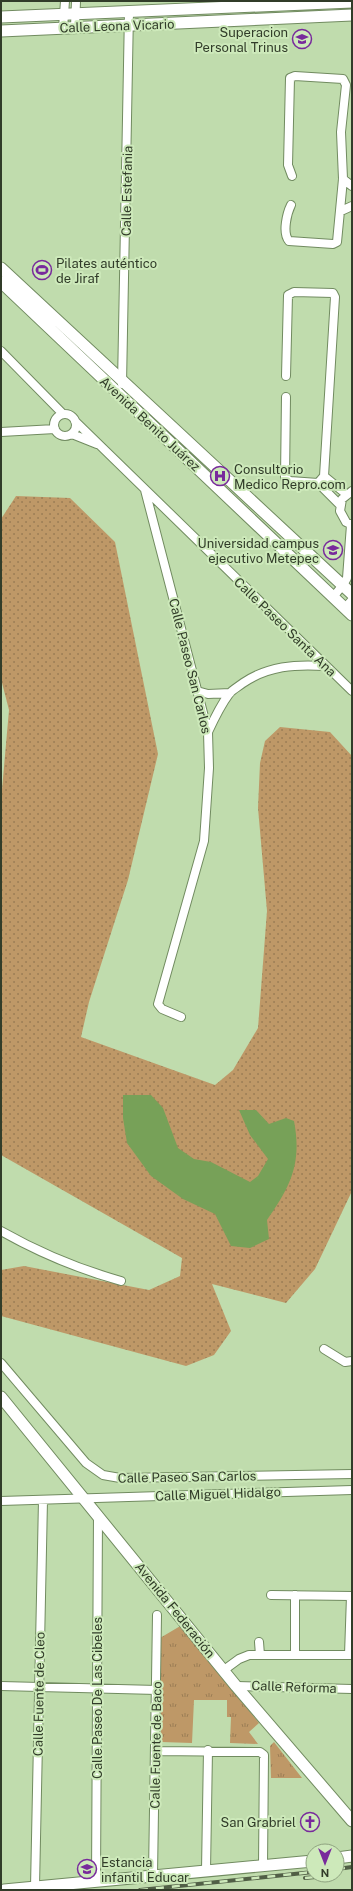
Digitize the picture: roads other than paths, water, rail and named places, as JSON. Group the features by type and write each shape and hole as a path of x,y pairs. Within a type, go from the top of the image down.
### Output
{"main road":[{"name":"Calle Leona Vicario","path":"1,17 352,2"},
{"name":"Calle Leona Vicario","path":"1,31 352,15"},
{"name":"Avenida Benito Juárez","path":"1,268 352,594"},
{"name":"Avenida Benito Juárez","path":"1,282 334,597 350,608"},
{"name":"Avenida Federación","path":"1,1397 236,1686 352,1821"},
{"path":"4,1890 305,1861"}],"street":[{"path":"65,1 75,28"},
{"path":"63,28 76,1"},
{"name":"Calle Estefania","path":"123,382 129,12"},
{"path":"292,176 288,165 289,80 295,76 343,79 346,82 341,132 343,179 338,239 336,244 293,242 287,239 288,212 292,205"},
{"path":"343,179 352,186"},
{"path":"341,211 352,206"},
{"path":"286,376 288,295 294,292 333,293 335,297 324,476 318,483"},
{"path":"1,351 63,414 70,416 75,421 76,426 72,434 64,436 60,435 54,426 56,418 63,414"},
{"path":"116,392 123,382"},
{"path":"286,397 285,478 290,481 318,483 340,505 342,517 352,525 348,574 344,585 334,597"},
{"name":"Calle Paseo Santa Ana","path":"75,421 352,691"},
{"path":"1,432 55,429"},
{"name":"Calle Paseo Santa Ana","path":"72,434 98,445"},
{"path":"324,476 350,492 340,505"},
{"name":"Calle Paseo San Carlos","path":"145,490 208,732 209,768 204,841 158,1004 162,1009 181,1018"},
{"path":"208,732 215,715 230,693 256,676 281,666 301,664 325,666"},
{"path":"197,691 208,694 230,693"},
{"path":"1,1231 55,1259 86,1272 121,1281"},
{"path":"324,1349 345,1362 352,1361"},
{"name":"Calle Paseo San Carlos","path":"1,1363 86,1464 103,1475 120,1478 352,1474"},
{"name":"Calle Miguel Hidalgo","path":"1,1501 352,1490"},
{"name":"Calle Fuente de Cleo","path":"35,1887 40,1687 42,1500"},
{"name":"Calle Paseo De Las Cibeles","path":"96,1881 98,1515"},
{"path":"224,1670 243,1657 260,1654 350,1655 351,1596 271,1595"},
{"path":"295,1595 295,1655"},
{"name":"Calle Fuente de Baco","path":"153,1875 157,1615"},
{"path":"259,1642 260,1654"},
{"path":"1,1686 157,1690"},
{"name":"Calle Reforma","path":"236,1686 352,1689"},
{"path":"206,1871 208,1750"},
{"path":"156,1751 208,1750 260,1752 264,1754 263,1866"}],"railway":[{"path":"345,1868 352,1867"},
{"path":"140,1890 305,1873"}],"place":[{"name":"Superacion Personal Trinus","path":"302,39"},
{"name":"Pilates auténtico de Jiraf","path":"42,270"},
{"name":"Consultorio Medico Repro.com","path":"220,476"},
{"name":"Universidad campus ejecutivo Metepec","path":"333,550"},
{"name":"San Grabriel","path":"310,1822"},
{"name":"Estancia infantil Educar","path":"87,1869"}]}
